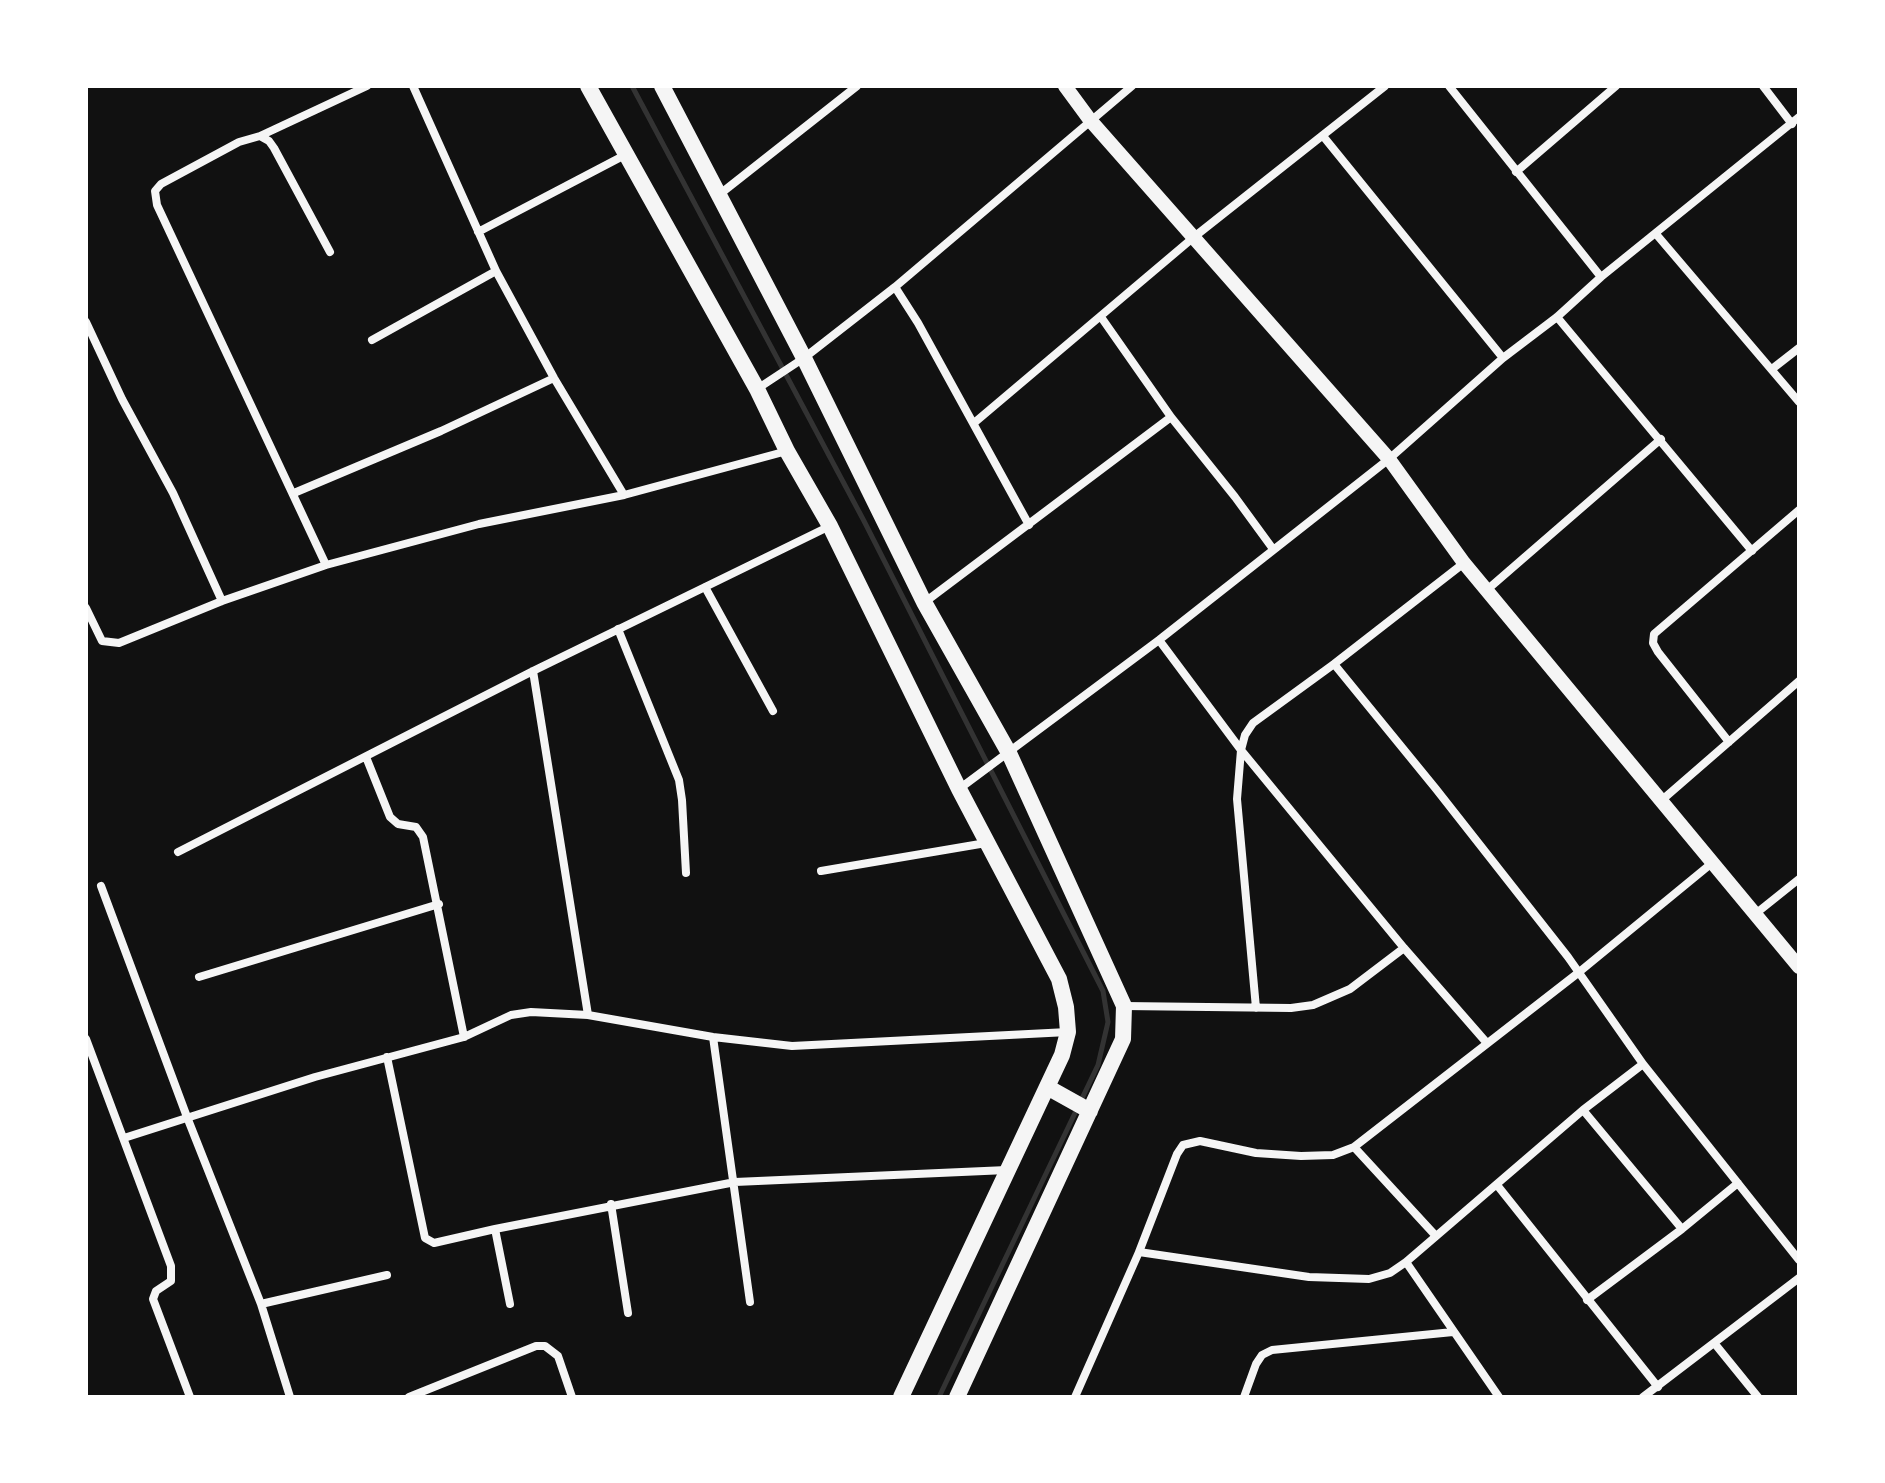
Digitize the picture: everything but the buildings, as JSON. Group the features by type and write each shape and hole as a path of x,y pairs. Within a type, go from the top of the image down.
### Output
{"main road":[{"path":"588,86 625,155 764,384 787,451 830,526 964,785 987,843 1059,979 1066,1007 1068,1032 1053,1090 1007,1170 901,1397"},
{"path":"662,86 720,194 800,361 924,602 1009,753 1124,1006 1123,1039 1086,1109 957,1397"},
{"path":"1053,1090 1086,1109"}],"street":[{"path":"342,86 347,95"},
{"path":"326,565 155,198 155,191 161,184 239,142 260,136 367,86"},
{"path":"413,86 496,271 554,378 624,495"},
{"path":"720,194 857,86"},
{"path":"1065,86 1090,120 1389,459 1464,563 1799,967"},
{"path":"764,384 800,361 895,287 1132,86"},
{"path":"974,423 1194,237 1385,86"},
{"path":"1449,86 1601,277"},
{"path":"1516,172 1604,90 1616,86"},
{"path":"964,785 1159,640 1389,459 1503,358 1795,120 1763,86"},
{"path":"260,136 274,148 330,252"},
{"path":"1323,136 1503,358"},
{"path":"478,232 625,155"},
{"path":"1656,234 1799,402"},
{"path":"372,340 496,271"},
{"path":"895,287 1029,525"},
{"path":"1101,317 1171,417 1273,549"},
{"path":"1557,317 1752,551"},
{"path":"86,322 122,399 173,493 222,601"},
{"path":"1772,369 1799,348"},
{"path":"294,493 441,431 554,378"},
{"path":"924,602 1171,417"},
{"path":"1488,589 1661,439"},
{"path":"86,608 102,641 119,643 222,601 326,565 479,524 624,495 787,451"},
{"path":"1729,742 1658,652 1654,634 1799,510"},
{"path":"178,852 533,671 830,526"},
{"path":"1256,1008 1237,799 1245,735 1253,723 1464,563"},
{"path":"705,587 773,711"},
{"path":"618,629 679,780 686,873"},
{"path":"1159,640 1241,750 1486,1042"},
{"path":"1334,664 1436,789 1578,973 1643,1064 1799,1260"},
{"path":"533,671 588,1015"},
{"path":"1662,800 1799,681"},
{"path":"366,757 390,817 398,824 416,827 423,837 464,1037"},
{"path":"821,871 987,843"},
{"path":"1075,1397 1139,1252 1177,1154 1188,1142 1200,1141 1256,1153 1301,1156 1333,1155 1354,1147 1578,973 1712,863"},
{"path":"1754,915 1799,879"},
{"path":"101,886 261,1304 290,1397"},
{"path":"199,977 439,904"},
{"path":"1124,1006 1291,1008 1327,999 1350,989 1404,948"},
{"path":"124,1138 387,1057 464,1037 502,1018 521,1013 588,1015 713,1037 792,1046 1068,1032"},
{"path":"713,1037 750,1302"},
{"path":"86,1039 171,1266 171,1281 156,1291 153,1299 190,1397"},
{"path":"387,1057 425,1238 434,1243 611,1204 735,1182 1007,1170"},
{"path":"1139,1252 1309,1277 1369,1279 1390,1273 1583,1110 1643,1064"},
{"path":"1583,1110 1682,1229"},
{"path":"1354,1147 1435,1235"},
{"path":"1587,1300 1738,1183"},
{"path":"1497,1185 1658,1387"},
{"path":"611,1204 628,1313"},
{"path":"495,1229 510,1304"},
{"path":"1406,1262 1499,1397"},
{"path":"261,1304 387,1275"},
{"path":"1643,1397 1799,1278"},
{"path":"1244,1397 1256,1364 1262,1355 1272,1350 1453,1332"},
{"path":"1715,1344 1758,1397"},
{"path":"409,1397 536,1346 545,1346 558,1356 572,1397"}],"waterway":[{"path":"632,86 864,521 1103,991 1108,1022 1098,1065 939,1397"}]}
